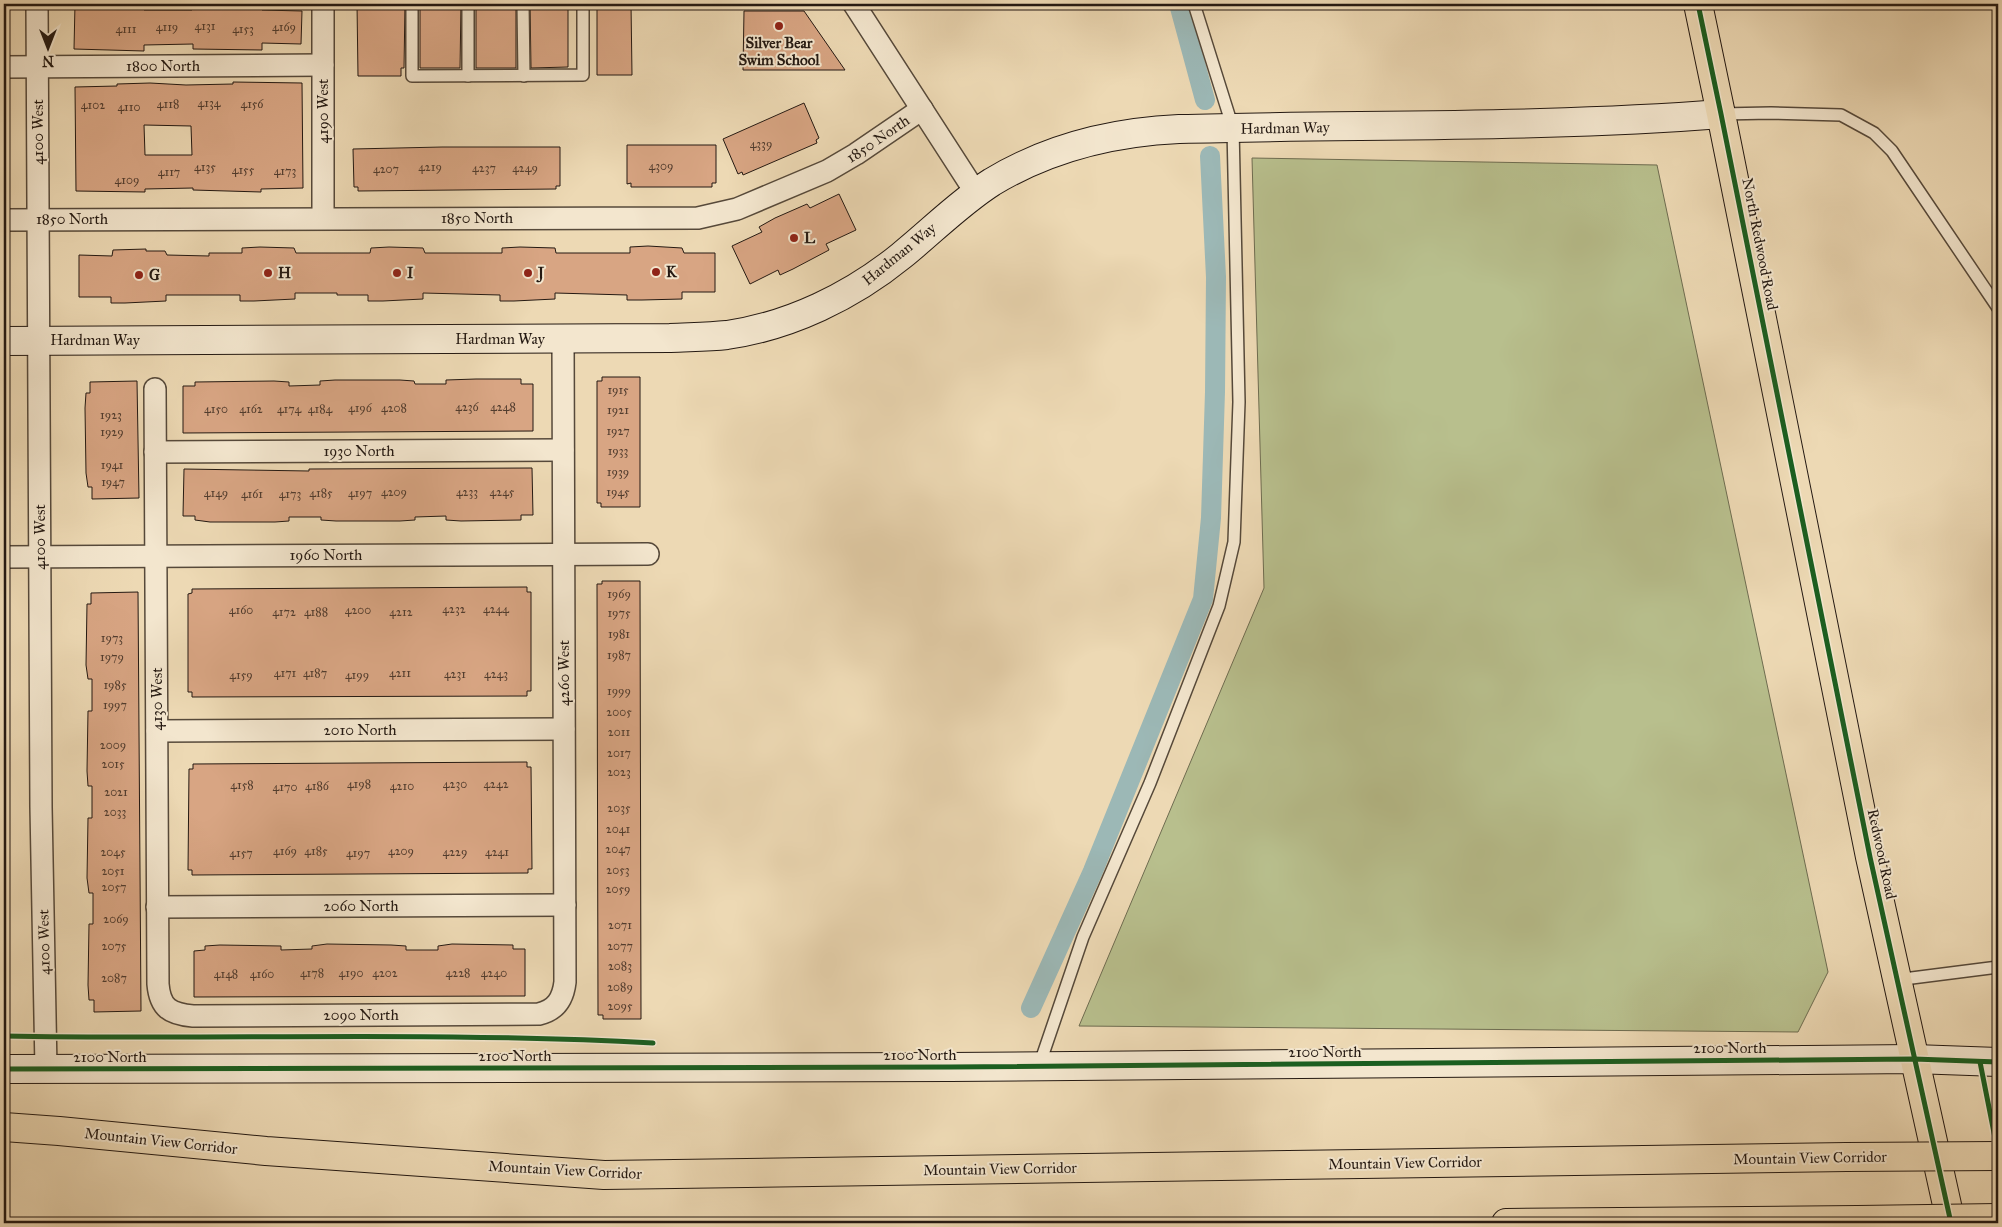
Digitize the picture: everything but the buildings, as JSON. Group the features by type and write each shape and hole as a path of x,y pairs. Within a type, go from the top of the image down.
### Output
{"main road":[{"name":"North Redwood Road","path":"1698,4 1797,488"},
{"name":"Hardman Way","path":"4,341 703,337 753,330 817,308 858,287 902,256 944,218 993,182 1034,160 1085,142 1138,132 1233,128 1526,124 1640,120 1721,114"},
{"name":"Redwood Road","path":"1797,488 1896,980 1951,1223"},
{"name":"2100 North","path":"4,1069 1039,1066 1914,1059"},
{"path":"1914,1059 1998,1062"},
{"name":"Mountain View Corridor","path":"4,1127 266,1151 604,1175 1998,1156"},
{"path":"1506,1223 1998,1218"}],"street":[{"name":"4100 West","path":"38,4 41,807 46,1069"},
{"name":"4190 West","path":"323,4 323,218"},
{"path":"854,4 976,193"},
{"name":"1800 North","path":"4,67 323,65"},
{"name":"1850 North","path":"4,220 685,218 710,216 737,209 827,171 856,154 922,109"},
{"name":"4260 West","path":"556,1006 564,990 563,338"},
{"name":"4130 West","path":"155,389 158,984 161,1000 165,1007"},
{"name":"1930 North","path":"156,452 563,450"},
{"name":"1960 North","path":"4,557 648,554"},
{"name":"2010 North","path":"157,731 564,729"},
{"name":"2060 North","path":"157,907 564,905"},
{"name":"2090 North","path":"165,1007 178,1014 202,1016 529,1015 548,1012 556,1006"}],"lane":[{"path":"412,4 412,76 583,76 582,4"},
{"path":"468,4 468,76"},
{"path":"523,4 524,76"},
{"path":"1039,1066 1083,937 1150,783 1219,606 1234,542 1239,402 1233,128 1194,4"},
{"path":"1721,114 1841,115 1874,133 1892,151 1998,308"},
{"path":"1896,980 1998,968"}],"green space":[{"path":"1252,158 1657,165 1828,972 1798,1032 1079,1026 1264,588"}],"waterway":[{"path":"1179,4 1205,100"},
{"path":"1031,1008 1093,871 1203,599 1211,518 1215,392 1216,277 1210,156"}],"cycle path":[{"path":"1698,4 1870,857 1951,1223"},
{"path":"4,1036 491,1037 653,1043"},
{"path":"4,1069 950,1067 1914,1059 1998,1062"},
{"path":"1980,1062 1998,1153"}],"place":[{"name":"Silver Bear Swim School","path":"779,26"},
{"name":"L","path":"794,238"},
{"name":"K","path":"656,272"},
{"name":"H","path":"268,273"},
{"name":"I","path":"397,273"},
{"name":"J","path":"528,273"},
{"name":"G","path":"139,275"}]}
